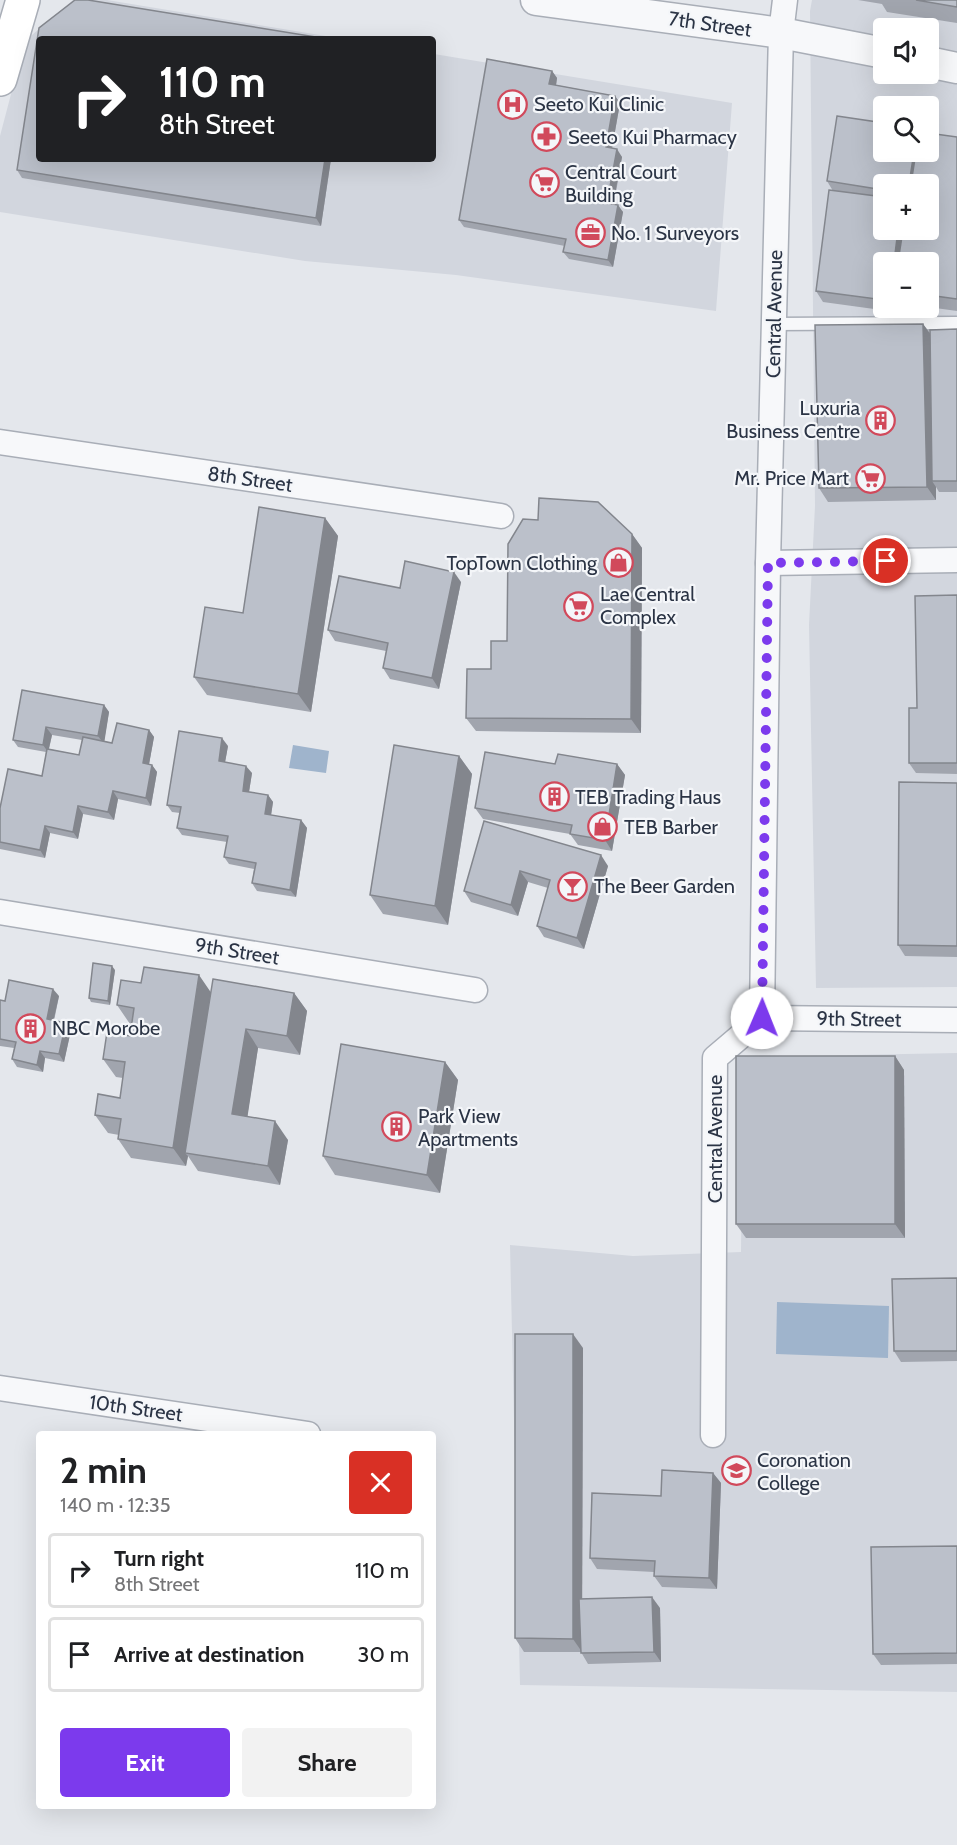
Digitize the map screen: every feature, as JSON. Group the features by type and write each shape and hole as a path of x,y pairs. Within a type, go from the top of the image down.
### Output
{"main road":[{"path":"0,79 23,0"}],"street":[{"name":"7th Street","path":"537,0 781,33 873,52"},
{"name":"Central Avenue","path":"712,1435 715,1058 762,1018 773,324 781,33 785,0"},
{"path":"939,64 957,68"},
{"name":"8th Street","path":"0,442 501,516"},
{"path":"768,563 957,560"},
{"name":"9th Street","path":"0,912 475,990"},
{"name":"9th Street","path":"762,1018 957,1020"},
{"name":"10th Street","path":"0,1388 288,1431"}],"lane":[{"path":"773,324 957,323"}],"shaded area":[{"path":"73,0 107,0 326,36 36,36 36,162 436,162 436,54 732,103 716,311 456,275 305,261 0,212 0,136 25,41"},
{"path":"812,0 957,0 957,987 816,988 809,625 815,506 810,11"},
{"name":"Coronation College","path":"957,1053 957,1692 520,1685 510,1245 633,1256 741,1252 743,1057"}],"water":[{"path":"293,745 329,751 326,773 289,768"},
{"path":"777,1302 889,1306 888,1358 776,1354"}],"building":[{"path":"75,0 88,0 310,36 38,36 39,28"},
{"path":"916,0 957,0 957,7"},
{"path":"36,47 36,162 325,162 316,218 17,170"},
{"name":"Central Court Building","path":"487,59 552,71 549,84 615,96 606,147 617,149 607,203 618,205 608,260 563,252 566,239 459,220"},
{"path":"837,116 873,121 873,162 912,162 911,174 873,174 873,188 827,181"},
{"path":"939,135 957,137 957,299 939,297 939,252 900,252 901,240 939,240 939,174 913,174 914,162 939,162"},
{"path":"829,190 873,196 873,240 897,240 895,252 873,252 873,299 816,291"},
{"name":"Luxuria Business Centre","path":"923,324 927,487 819,488 815,325"},
{"path":"957,329 957,481 932,481 930,330"},
{"name":"Lae Central Complex","path":"539,498 598,502 632,534 631,719 466,718 467,669 491,669 491,641 507,641 508,544 523,519 538,520"},
{"path":"259,507 325,518 298,694 194,677 205,607 243,613"},
{"path":"405,561 454,572 432,678 383,668 388,643 328,630 339,576 400,588"},
{"path":"957,595 957,763 909,763 909,708 917,708 915,596"},
{"path":"22,690 104,705 98,736 46,727 43,745 13,740"},
{"path":"117,723 149,730 143,763 152,765 146,798 113,791 108,812 78,806 73,832 45,826 40,850 0,842 0,808 8,769 42,776 47,749 79,755 83,737 112,743"},
{"path":"179,731 222,738 219,761 246,766 243,791 268,795 265,814 301,820 290,890 252,883 256,863 224,857 228,836 177,828 181,807 167,805"},
{"path":"394,745 459,756 435,906 370,895"},
{"name":"TEB Trading Haus","path":"485,752 555,764 558,754 617,764 605,840 570,834 572,825 475,808"},
{"path":"899,782 957,783 957,946 898,945"},
{"name":"The Beer Garden","path":"484,821 601,855 577,938 537,926 550,880 520,871 511,905 464,891"},
{"path":"93,963 112,966 108,1001 89,998"},
{"path":"144,967 199,975 173,1148 118,1139 121,1119 95,1115 98,1094 120,1098 125,1062 103,1059 107,1032 130,1036 134,1008 117,1005 121,980 141,983"},
{"path":"213,979 294,993 287,1036 246,1029 232,1114 275,1121 268,1166 185,1153"},
{"name":"NBC Morobe","path":"9,980 53,989 47,1019 66,1023 59,1054 40,1051 37,1065 12,1059 16,1042 0,1039 0,1000 5,1001"},
{"name":"Park View Apartments","path":"341,1044 445,1062 427,1175 323,1156"},
{"path":"736,1056 895,1056 895,1224 736,1224"},
{"path":"957,1278 957,1351 894,1351 892,1279"},
{"path":"515,1334 573,1334 573,1639 515,1638"},
{"path":"662,1470 713,1473 709,1578 654,1576 655,1561 590,1558 592,1493 661,1496"},
{"path":"957,1546 957,1653 873,1654 871,1547"},
{"path":"652,1597 654,1652 581,1653 579,1599"}],"place":[{"name":"Seeto Kui Clinic","path":"513,104"},
{"name":"Seeto Kui Pharmacy","path":"547,137"},
{"name":"Central Court Building","path":"544,183"},
{"name":"No. 1 Surveyors","path":"590,233"},
{"name":"Luxuria Business Centre","path":"881,420"},
{"name":"Mr. Price Mart","path":"870,478"},
{"name":"TopTown Clothing","path":"618,563"},
{"name":"Lae Central Complex","path":"579,606"},
{"name":"TEB Trading Haus","path":"554,797"},
{"name":"TEB Barber","path":"603,827"},
{"name":"The Beer Garden","path":"573,886"},
{"name":"NBC Morobe","path":"31,1028"},
{"name":"Park View Apartments","path":"397,1127"},
{"name":"Coronation College","path":"736,1471"}],"route":[{"path":"762,1018 768,563 886,561"}]}
